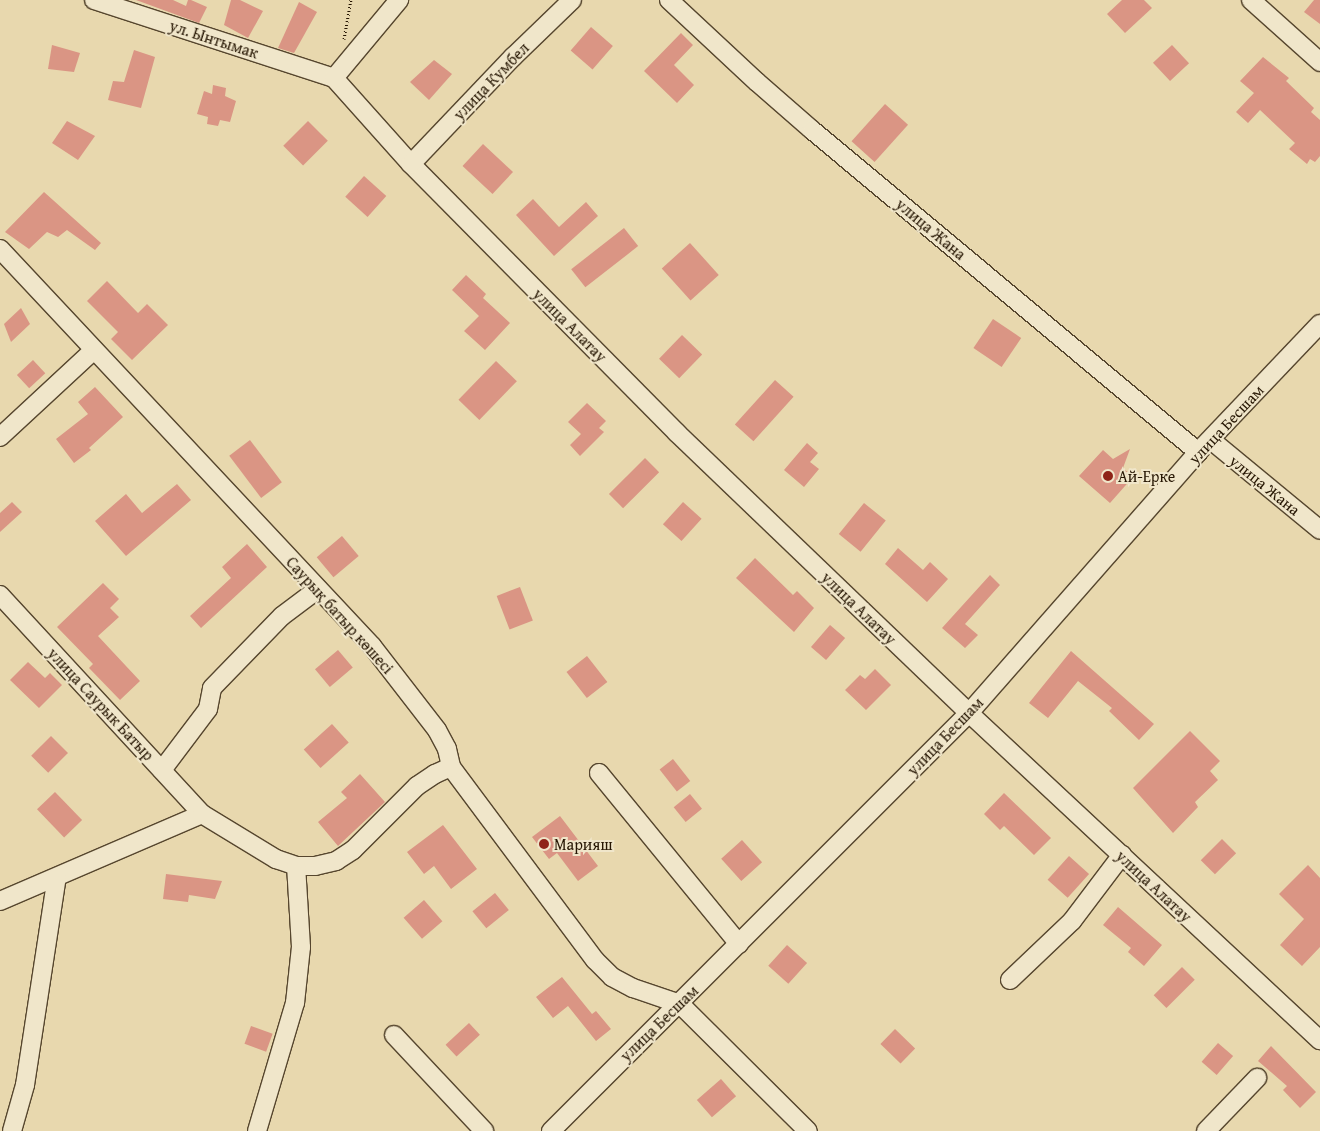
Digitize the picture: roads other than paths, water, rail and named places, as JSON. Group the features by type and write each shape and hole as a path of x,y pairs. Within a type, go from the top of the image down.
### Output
{"street":[{"name":"ул. Ынтымак","path":"94,0 334,78"},
{"path":"334,78 398,0"},
{"name":"улица Кумбел","path":"411,164 513,57 572,0"},
{"name":"улица Жана","path":"670,0 812,130 1205,446 1320,530"},
{"path":"1251,0 1320,62"},
{"name":"улица Алатау","path":"334,78 411,164 676,434 969,713 1320,1040"},
{"name":"Саурық батыр көшесі","path":"0,250 372,646 436,730 448,749 451,767 595,960 612,977 634,988 680,1004 808,1131"},
{"name":"улица Бесшам","path":"550,1131 680,1004 969,713 1205,446 1320,324"},
{"path":"0,437 93,351"},
{"path":"162,770 208,709 212,688 282,616 318,589"},
{"name":"улица Саурык Батыр","path":"0,595 202,814 276,859 296,866"},
{"path":"257,1131 295,1003 301,947 296,866 316,866 336,861 353,850 418,786 435,774 451,767"},
{"path":"598,773 739,944"},
{"path":"0,901 202,814"},
{"path":"1010,980 1072,921 1122,855"},
{"path":"12,1131 25,1085 57,876"},
{"path":"394,1035 484,1131"},
{"path":"1206,1131 1257,1078"}],"place":[{"name":"Ай-Ерке","path":"1108,476"},
{"name":"Марияш","path":"544,844"}]}
